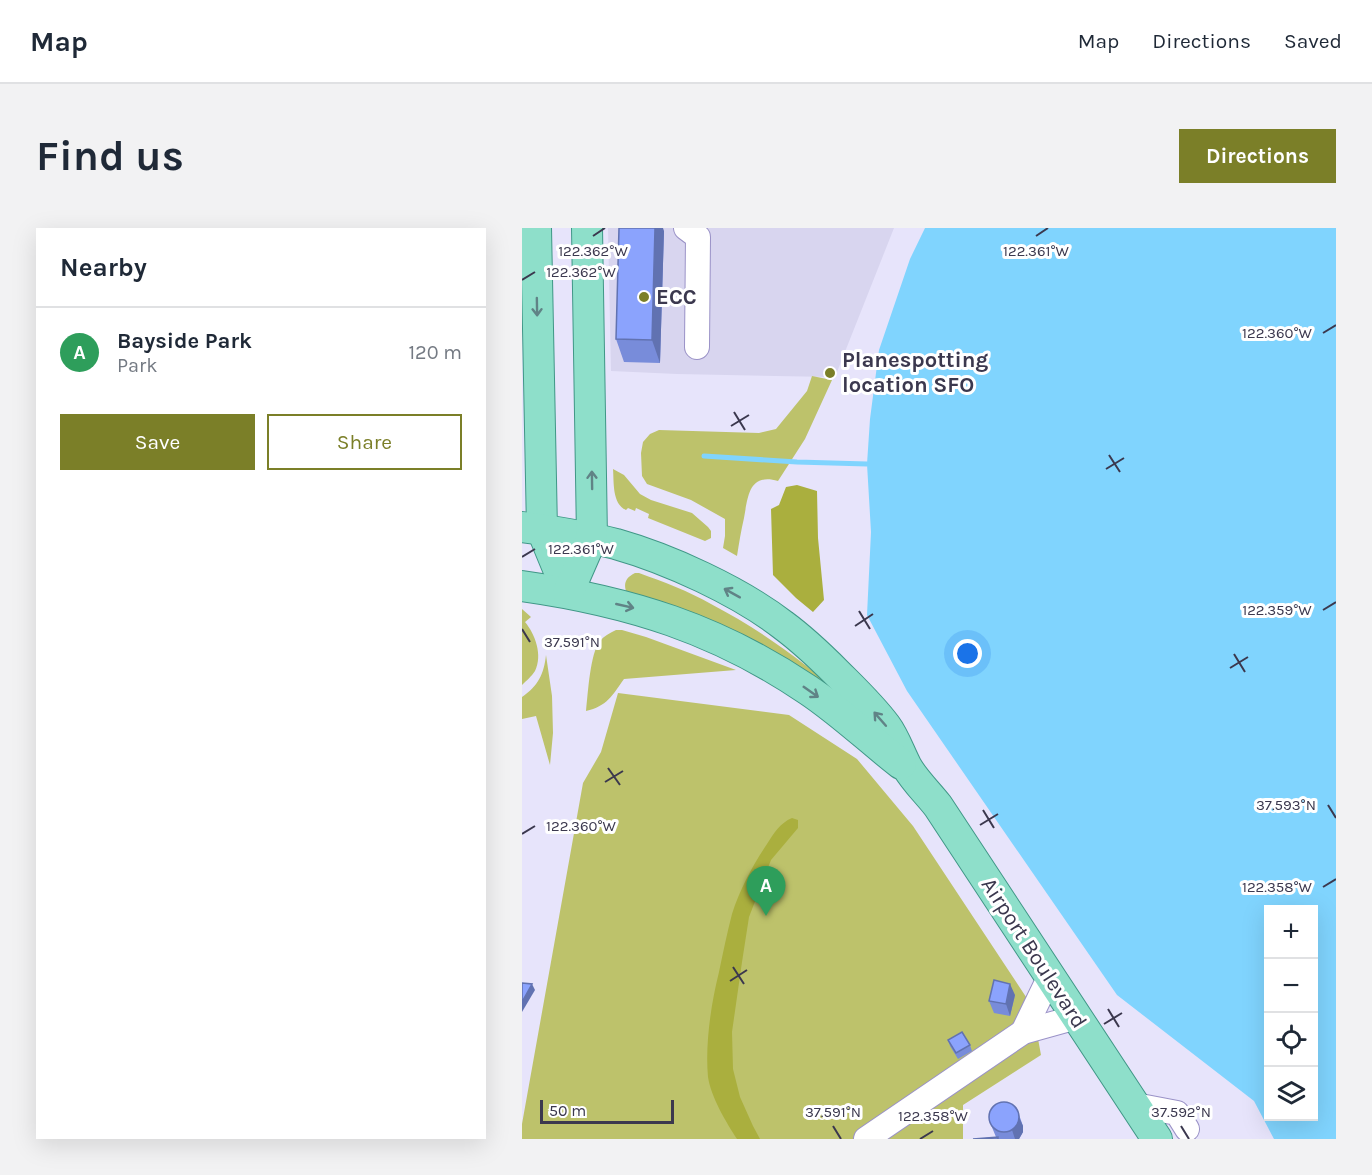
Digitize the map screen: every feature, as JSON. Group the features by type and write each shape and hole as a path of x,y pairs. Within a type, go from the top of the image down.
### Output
{"main road":[{"path":"536,228 532,528 568,593"},
{"path":"568,593 592,538 587,228"},
{"name":"Airport Boulevard","path":"532,528 592,538 637,551 690,572 742,598 803,640 888,728 909,769 938,806 1157,1139"},
{"name":"Airport Boulevard","path":"522,586 568,593 638,609 675,621 728,643 810,691 909,769"}],"lane":[{"path":"686,228 698,237 697,347"},
{"path":"1023,1032 1050,976"},
{"path":"866,1139 1023,1032 1077,1017"},
{"path":"1135,1105 1177,1113 1187,1129"}],"shaded area":[{"path":"608,228 894,228 837,372 831,377 611,371"},
{"path":"797,485 817,491 818,538 824,600 813,612 773,575 771,509 779,505 786,487"},
{"path":"792,818 798,820 798,828 771,860 749,917 732,1032 733,1069 740,1097 760,1139 737,1139 716,1101 708,1077 708,1038 713,997 730,921 739,895 772,836"}],"green space":[{"path":"812,376 832,380 805,439 778,481 761,480 752,488 747,502 737,556 723,548 725,519 691,500 647,484 642,476 643,442 650,434 659,430 759,433 776,429 807,391"},
{"path":"613,469 624,475 640,494 651,500 692,513 708,527 711,531 711,538 705,541 648,518 649,514 636,508 635,511 621,507 616,498"},
{"path":"635,573 667,583 729,614 765,636 846,699 627,594 626,582"},
{"path":"522,609 531,617 525,622 535,639 538,658 535,671 522,685"},
{"path":"616,630 646,637 736,670 624,679 604,703 586,711 594,655 600,641"},
{"path":"546,655 552,696 553,733 550,765 536,716 522,719 522,697 539,679"},
{"path":"618,693 789,715 857,759 913,826 1032,1006 1041,1055 963,1105 963,1139 522,1139 522,1124 583,783 601,752"}],"water":[{"path":"925,228 1336,228 1336,1139 1274,1139 1265,1121 1318,1121 1318,905 1264,905 1264,1120 1254,1101 1117,995 907,691 867,615 871,532 867,464 879,350 910,259"}],"building":[{"name":"ECC","path":"619,228 655,228 652,340 616,339"},
{"path":"994,980 1010,984 1006,1004 989,1001"},
{"path":"522,983 532,984 522,1002"},
{"path":"962,1032 970,1045 956,1053 948,1040"},
{"path":"1004,1102 1014,1107 1019,1117 1014,1127 1004,1132 994,1127 989,1117 994,1107"},
{"path":"998,1137 998,1139 973,1139"}],"waterway":[{"path":"704,456 867,464"}],"place":[{"name":"ECC","path":"644,297"},
{"name":"Planespotting location SFO","path":"830,373"},
{"name":"Bayside Park","path":"766,916"}]}
